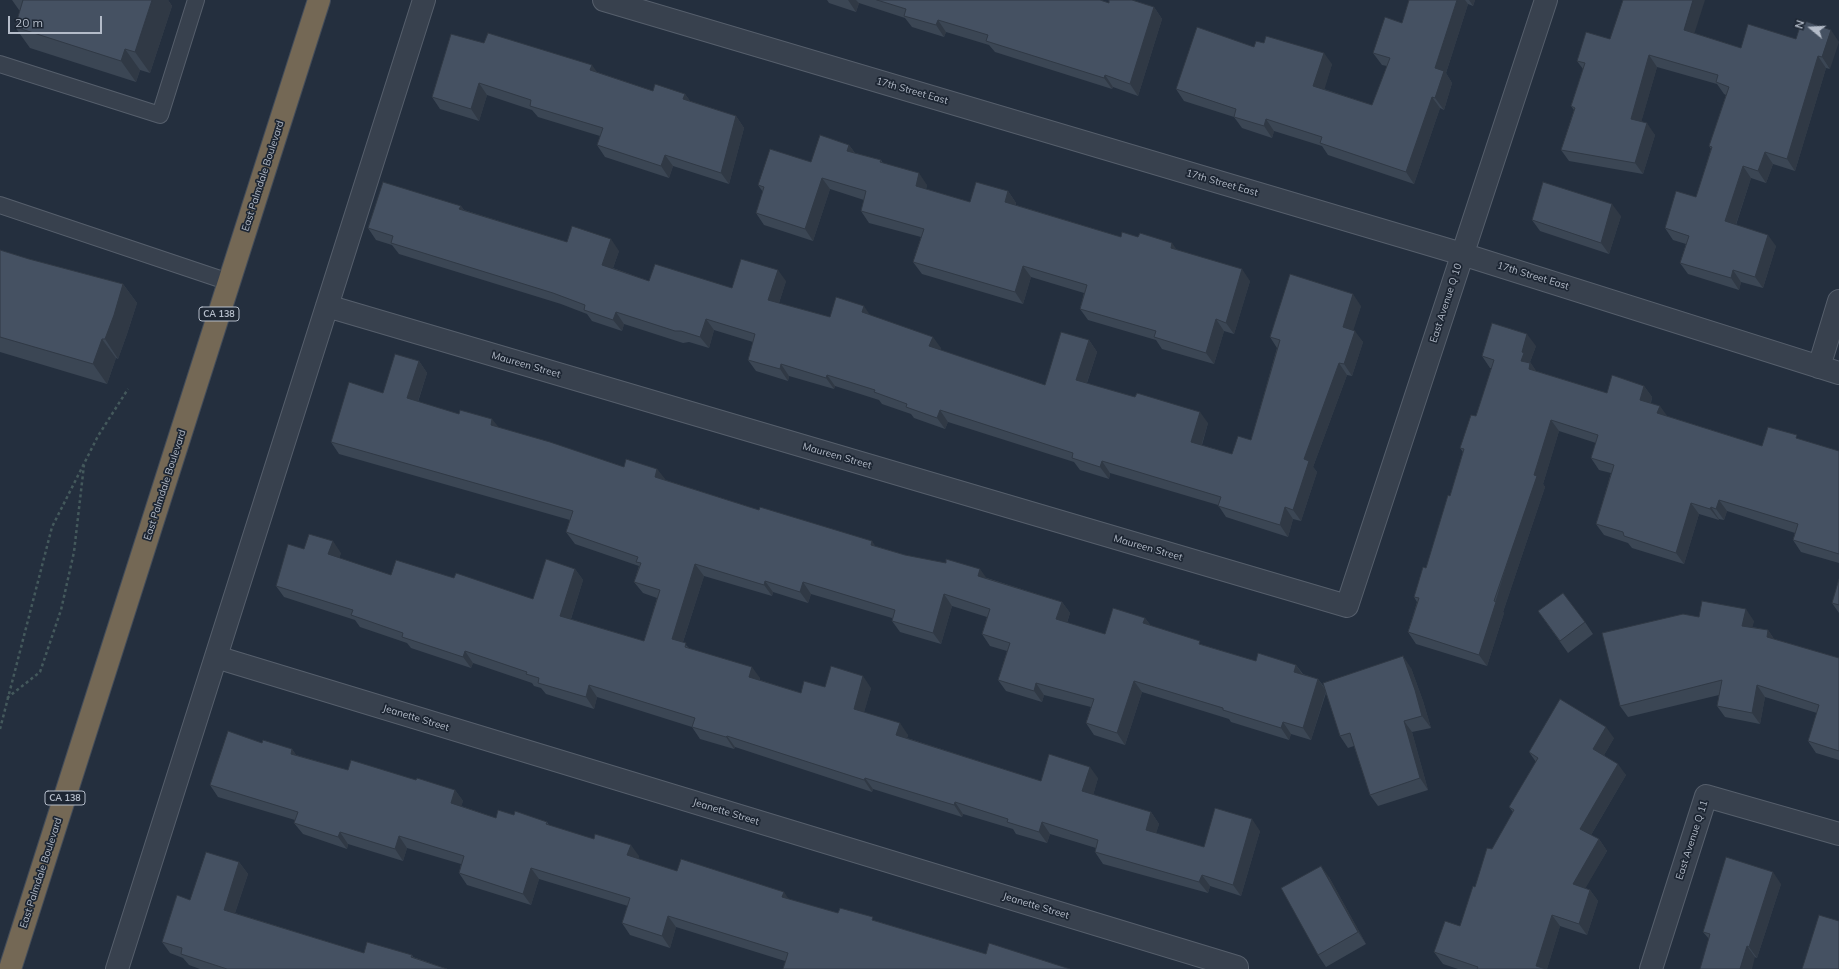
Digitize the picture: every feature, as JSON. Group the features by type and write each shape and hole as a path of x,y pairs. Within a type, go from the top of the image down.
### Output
{"highway":[{"name":"East Palmdale Boulevard","path":"10,969 319,0"}],"street":[{"path":"117,969 424,0"},
{"name":"17th Street East","path":"604,0 1462,254 1829,370"},
{"name":"East Avenue Q 10","path":"1347,606 1546,0"},
{"path":"1829,370 1839,300"},
{"name":"Maureen Street","path":"327,306 1347,606"},
{"name":"Jeanette Street","path":"216,657 1237,968"},
{"name":"East Avenue Q 11","path":"1651,969 1706,796 1839,834"}],"lane":[{"path":"0,64 160,115 196,0"},
{"path":"0,205 229,282"}],"path":[{"path":"0,729 52,527 98,436 128,389"},
{"path":"7,699 40,672 61,610 74,552 85,470 84,464"}],"building":[{"path":"23,0 152,0 135,52 125,49 121,61 15,27"},
{"path":"877,0 1100,0 1109,3 1109,0 1132,0 1154,7 1130,84 1105,75 1104,78 986,41 988,35 938,20 936,25 904,16 906,9"},
{"path":"1409,0 1457,0 1435,68 1444,71 1435,98 1432,97 1406,172 1320,143 1322,137 1266,119 1264,126 1234,117 1236,109 1176,89 1197,27 1254,47 1256,41 1264,43 1266,36 1324,53 1313,86 1372,105 1390,58 1373,53 1385,17 1402,23"},
{"path":"1623,0 1693,0 1684,30 1741,48 1748,24 1796,39 1802,20 1831,30 1822,57 1818,56 1787,159 1765,152 1758,171 1743,166 1725,221 1768,235 1755,277 1733,270 1731,278 1680,263 1689,236 1665,228 1676,191 1696,197 1712,147 1709,146 1729,87 1716,82 1718,75 1649,55 1631,119 1647,123 1635,163 1561,150 1575,108 1571,106 1585,63 1577,61 1586,32 1610,39"},
{"path":"488,33 592,65 590,70 653,91 655,84 685,94 683,99 736,116 721,173 665,155 661,166 597,145 603,128 530,106 531,100 479,83 471,109 432,97 451,34 484,43"},
{"path":"820,135 849,145 847,151 881,160 880,162 919,173 916,186 970,202 976,182 1008,191 1005,202 1121,237 1122,232 1138,237 1140,233 1172,243 1171,248 1242,269 1226,323 1216,319 1206,353 1154,337 1156,331 1080,309 1087,285 1023,266 1015,292 913,262 924,229 861,211 866,191 822,178 805,229 756,213 764,187 758,185 770,149 811,162"},
{"path":"383,182 461,206 459,209 567,242 572,226 611,239 602,265 649,281 655,264 732,288 741,259 778,270 768,300 830,317 836,297 864,306 862,312 933,337 929,346 1045,385 1061,332 1089,340 1076,380 1135,397 1137,393 1200,412 1191,442 1232,454 1238,436 1251,440 1280,340 1270,337 1290,274 1353,294 1343,327 1355,331 1344,364 1339,363 1304,459 1309,461 1293,510 1285,507 1280,525 1218,506 1221,497 1102,461 1100,467 1072,458 1073,453 940,410 937,418 906,407 907,404 874,392 875,390 827,375 826,378 781,364 780,369 748,360 755,334 706,319 700,337 681,331 675,331 616,312 613,320 584,310 585,305 553,293 391,243 393,236 368,228"},
{"path":"1543,182 1612,204 1601,243 1532,220"},
{"path":"0,250 123,284 105,339 102,339 93,364 0,337"},
{"path":"1492,323 1527,334 1521,361 1530,363 1529,369 1607,393 1612,375 1644,386 1640,400 1660,406 1657,413 1762,446 1768,427 1797,435 1796,438 1839,451 1839,554 1793,540 1798,524 1719,500 1716,509 1711,507 1710,509 1691,503 1676,553 1624,536 1623,532 1596,524 1614,465 1591,458 1598,435 1551,420 1534,475 1537,476 1494,601 1496,602 1479,655 1408,632 1419,598 1414,597 1423,567 1426,568 1448,495 1450,496 1464,449 1460,448 1471,415 1476,416 1494,360 1482,356"},
{"path":"395,354 419,361 407,398 459,414 460,410 492,419 491,425 550,442 624,467 626,459 657,469 655,477 759,510 760,507 872,541 871,545 905,555 946,563 946,559 980,569 978,576 1062,602 1056,619 1105,634 1113,608 1145,618 1143,623 1200,641 1199,644 1256,661 1258,653 1296,665 1294,672 1318,679 1303,728 1283,722 1281,728 1223,710 1223,708 1134,681 1117,733 1086,723 1094,699 1036,683 1034,691 998,680 1010,643 982,634 990,609 944,594 933,633 892,621 895,610 803,582 800,592 765,581 764,585 695,564 672,639 686,643 685,647 752,667 749,677 801,693 804,681 825,687 831,666 863,676 854,709 900,723 896,735 1041,781 1049,754 1090,767 1082,791 1151,812 1146,830 1204,847 1215,808 1252,819 1233,885 1202,875 1199,882 1095,852 1098,840 1042,822 1039,832 1007,822 1008,819 955,802 954,805 865,778 864,780 727,736 726,737 692,727 695,718 589,685 586,697 538,683 539,678 526,674 527,672 465,651 463,657 402,637 403,633 351,615 353,610 276,586 288,544 304,549 309,534 333,541 328,554 391,575 396,560 454,578 456,573 533,599 546,559 575,569 560,616 644,641 660,590 634,582 641,563 636,562 638,557 566,532 573,511 331,442 349,382 383,393"},
{"path":"1839,579 1839,605 1832,603"},
{"path":"1563,593 1585,622 1560,641 1538,611"},
{"path":"1702,601 1746,609 1742,626 1768,630 1767,637 1839,658 1839,751 1808,741 1819,705 1757,685 1752,713 1717,706 1722,680 1620,706 1602,633 1683,614 1699,617"},
{"path":"1403,656 1422,716 1404,721 1420,778 1370,795 1350,733 1340,736 1323,683"},
{"path":"1560,699 1606,727 1593,749 1618,764 1580,829 1599,839 1573,884 1590,890 1579,924 1552,915 1536,966 1546,969 1477,969 1478,967 1434,952 1445,921 1460,926 1473,886 1475,887 1487,848 1492,849 1514,810 1509,807 1538,758 1529,752"},
{"path":"228,731 262,743 263,740 292,749 291,754 348,770 351,760 416,780 417,778 455,790 451,803 496,818 498,810 514,815 515,811 547,822 546,824 594,839 595,834 631,845 627,855 677,871 681,859 784,892 782,897 838,913 840,908 873,917 872,920 986,954 989,943 1070,969 783,969 788,953 668,916 662,936 622,923 630,898 531,868 523,894 459,873 464,856 399,836 395,849 340,832 338,837 294,823 298,812 210,785"},
{"path":"206,852 239,862 224,910 364,953 367,942 412,955 411,957 447,969 227,969 181,954 182,948 162,942 177,895 190,900"},
{"path":"1726,857 1773,872 1749,947 1747,946 1740,969 1700,969 1710,934 1703,932"},
{"path":"1321,866 1358,932 1318,955 1281,888"},
{"path":"1819,915 1839,921 1839,969 1802,969"}]}
